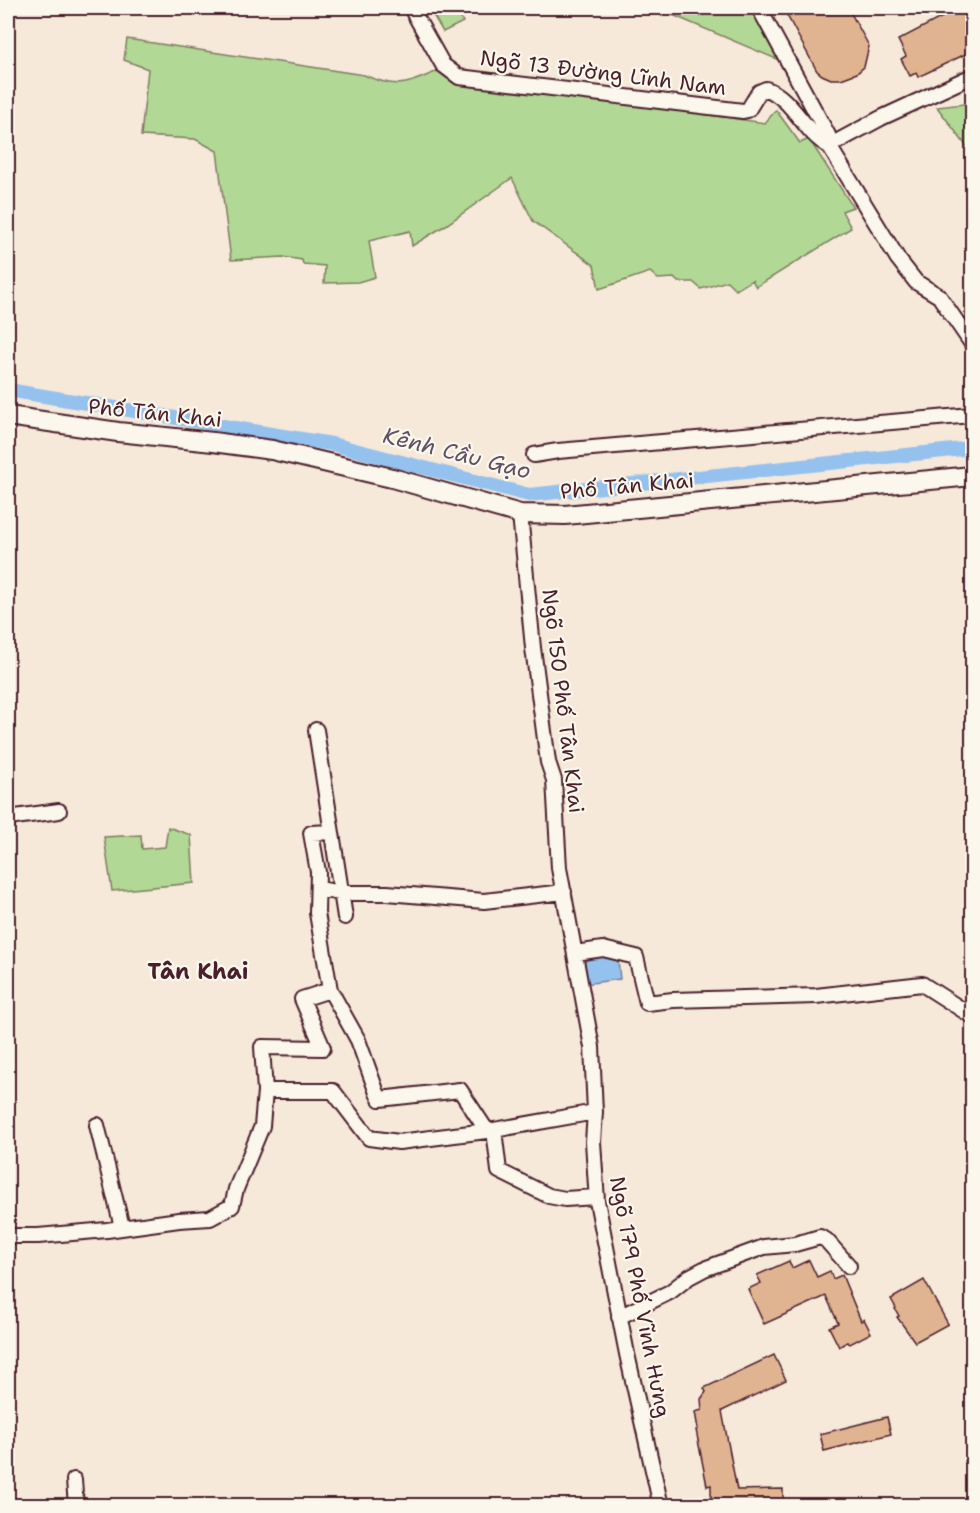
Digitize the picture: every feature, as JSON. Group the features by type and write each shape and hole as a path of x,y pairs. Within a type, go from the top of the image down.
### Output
{"street":[{"name":"Ngõ 13 Đường Lĩnh Nam","path":"411,8 443,65 459,77 743,111 748,110 759,92 766,89 786,103 818,140 829,146"},
{"path":"759,8 828,135 829,146 880,231 916,282 939,296 972,344"},
{"path":"829,146 881,118 972,76"},
{"name":"Phố Tân Khai","path":"534,455 972,415"},
{"name":"Phố Tân Khai","path":"8,416 107,431 213,441 272,450 392,478 520,514 565,515 972,476"},
{"name":"Ngõ 150 Phố Tân Khai","path":"520,514 533,648 548,762 554,780 559,868 564,892"},
{"path":"316,730 345,917"},
{"path":"8,818 59,811"},
{"path":"331,832 311,833 319,889 317,913 330,990 358,1040 380,1099 460,1090 491,1131 499,1171 549,1196 565,1199 596,1197"},
{"path":"319,889 340,893 387,893 484,901 564,892"},
{"name":"Ngõ 179 Phố Vĩnh Hưng","path":"564,892 592,1047 596,1197 619,1317 661,1506"},
{"path":"574,953 603,949 636,957 647,1003 674,1000 816,996 922,984 972,1016"},
{"path":"8,1236 38,1236 210,1218 232,1206 236,1189 262,1126 265,1091 262,1047 323,1048 302,999 330,990"},
{"path":"265,1091 333,1091 369,1137 399,1142 491,1131 595,1112"},
{"path":"97,1125 122,1227"},
{"path":"619,1317 670,1292 704,1269 764,1247 795,1244 820,1237 826,1240 849,1266"},
{"path":"74,1480 76,1506"}],"green space":[{"path":"429,8 455,8 463,22 443,32"},
{"path":"656,8 751,8 781,61"},
{"path":"127,39 364,75 396,84 412,81 443,69 458,79 765,123 776,110 800,143 809,139 853,207 842,211 851,228 756,287 752,280 736,290 727,281 701,289 693,282 678,282 674,278 658,279 650,272 599,289 594,265 533,221 512,178 412,246 410,231 369,241 375,277 358,282 324,283 325,266 303,264 302,260 283,257 231,260 217,151 195,139 141,136 148,69 124,60"},
{"path":"972,103 972,143 967,147 937,107"},
{"path":"168,827 191,835 194,883 112,891 104,837 141,835 142,849 165,847"}],"water":[{"path":"607,955 618,960 620,979 585,984 583,964 590,956"}],"building":[{"path":"783,8 848,8 869,46 864,67 857,73 841,79 831,79 822,75 817,71"},
{"path":"952,8 972,8 972,51 918,77 916,73 910,76 901,59 906,56 898,40 954,11"},
{"path":"809,1260 817,1277 830,1271 833,1279 842,1275 861,1321 864,1319 871,1333 839,1347 829,1327 838,1323 826,1296 764,1324 748,1289 761,1283 757,1275 789,1261 792,1268"},
{"path":"924,1280 948,1324 915,1342 897,1317 899,1316 891,1299"},
{"path":"774,1355 786,1380 722,1411 737,1490 783,1489 783,1506 711,1506 711,1485 707,1486 696,1430 698,1429 695,1412 702,1410 701,1399 706,1392 704,1388"},
{"path":"887,1417 891,1434 824,1451 820,1434"}],"waterway":[{"name":"Kênh Cầu Gạo","path":"8,390 332,444 529,495 972,448"}],"district":[{"name":"Tân Khai","path":"198,971"}]}
